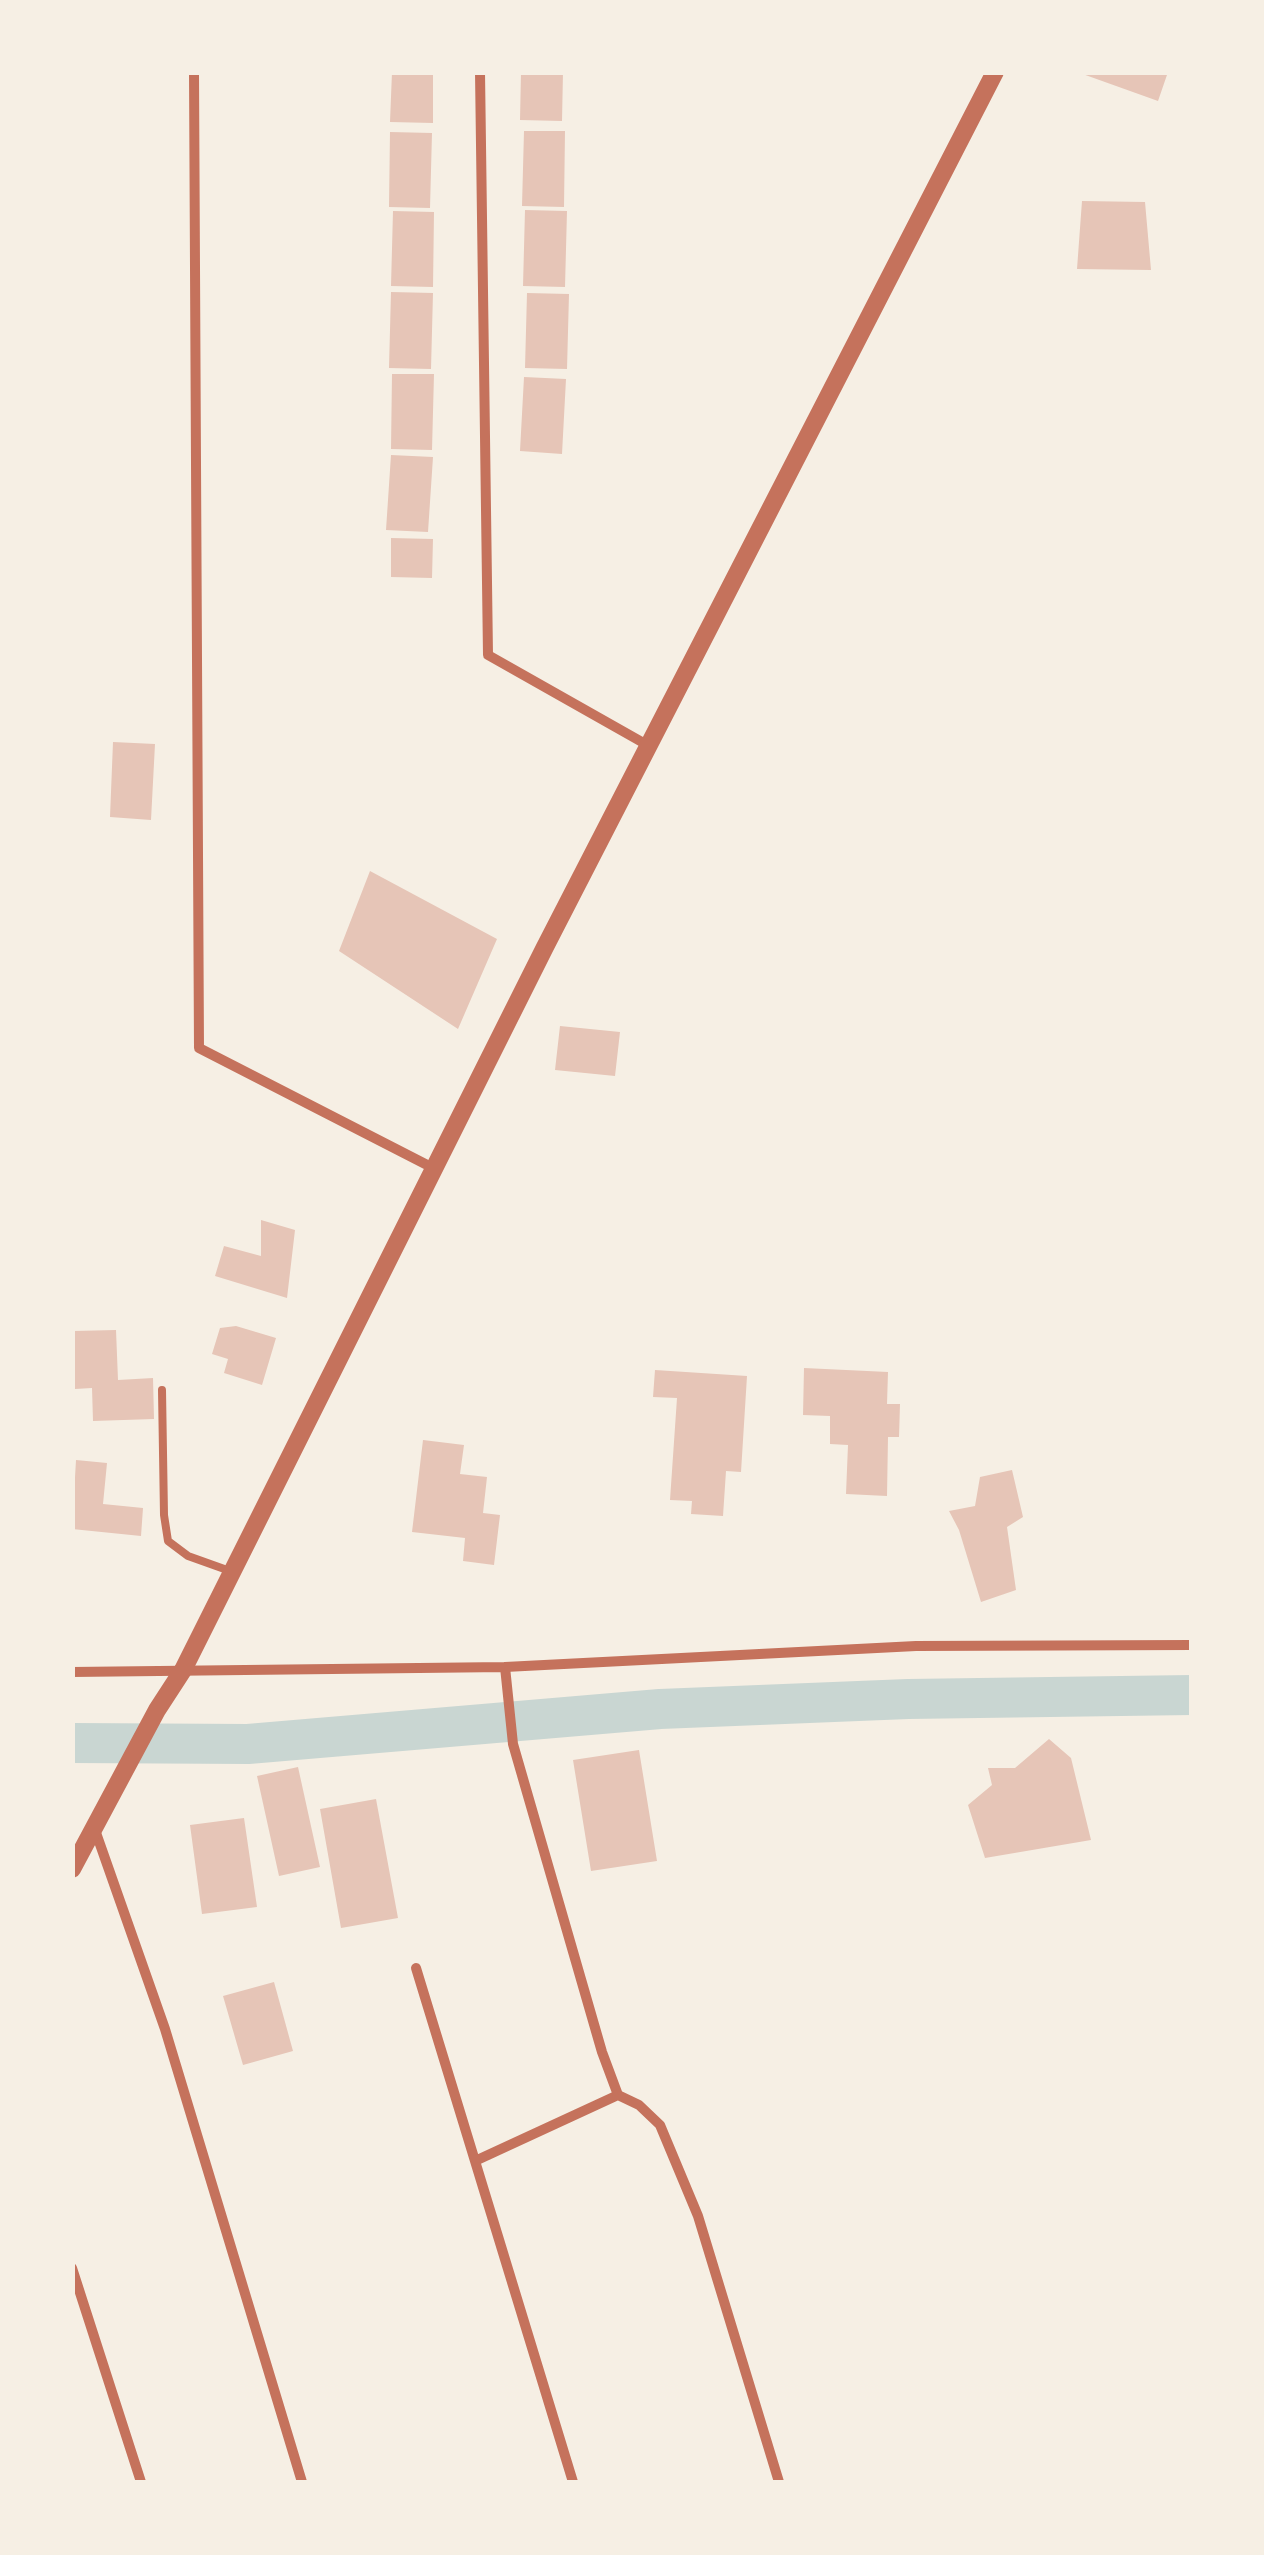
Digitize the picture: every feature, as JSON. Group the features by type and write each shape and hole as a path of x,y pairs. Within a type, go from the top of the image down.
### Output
{"street":[{"path":"194,72 199,1048 435,1169"},
{"path":"480,72 488,655 649,746"},
{"path":"72,1869 157,1710 184,1670 649,746 995,72"},
{"path":"72,1672 505,1667 916,1646 1192,1644"},
{"path":"505,1667 513,1744 602,2052 618,2095 639,2105 660,2126 698,2216 779,2482"},
{"path":"95,1828 165,2029 302,2482"},
{"path":"416,1968 573,2482"},
{"path":"475,2161 618,2095"},
{"path":"72,2268 141,2482"}],"lane":[{"path":"162,1390 168,1540 188,1556 233,1572"}],"building":[{"path":"392,72 433,72 433,123 390,122"},
{"path":"521,72 563,72 562,121 520,120"},
{"path":"1077,72 1168,72 1158,101"},
{"path":"524,131 565,131 564,207 522,206"},
{"path":"390,132 432,133 430,208 389,207"},
{"path":"1082,201 1145,202 1151,270 1077,269"},
{"path":"525,210 567,211 565,287 523,286"},
{"path":"393,211 434,212 433,287 391,286"},
{"path":"391,292 433,293 431,369 389,368"},
{"path":"527,293 569,294 567,369 525,368"},
{"path":"392,374 434,374 432,450 391,449"},
{"path":"524,377 566,379 562,454 520,451"},
{"path":"391,455 433,457 428,532 386,530"},
{"path":"391,538 433,539 432,578 391,577"},
{"path":"113,742 155,744 151,820 110,817"},
{"path":"370,871 497,939 458,1029 339,951"},
{"path":"560,1026 620,1032 615,1076 555,1070"},
{"path":"261,1220 295,1230 287,1298 215,1276 224,1246 261,1256"},
{"path":"236,1326 276,1338 262,1385 224,1373 228,1359 212,1354 220,1328"},
{"path":"116,1330 118,1380 153,1378 154,1419 93,1421 92,1388 75,1389 74,1331"},
{"path":"804,1368 888,1372 887,1404 900,1404 899,1437 888,1437 887,1496 846,1494 848,1445 830,1444 830,1416 803,1415"},
{"path":"655,1370 747,1376 741,1472 726,1471 723,1516 691,1514 692,1501 670,1500 677,1398 653,1397"},
{"path":"423,1440 464,1445 460,1474 487,1477 483,1513 500,1515 494,1565 463,1561 465,1538 412,1532"},
{"path":"76,1460 107,1463 103,1504 143,1508 141,1536 72,1529"},
{"path":"1012,1470 1023,1517 1007,1527 1016,1590 981,1602 959,1530 949,1511 975,1506 980,1477"},
{"path":"1049,1739 1071,1758 1091,1840 985,1858 968,1805 992,1785 988,1768 1015,1768"},
{"path":"639,1750 657,1861 591,1871 573,1760"},
{"path":"298,1767 320,1867 279,1876 257,1776"},
{"path":"376,1799 398,1918 341,1928 320,1809"},
{"path":"244,1818 257,1907 202,1914 190,1825"},
{"path":"274,1982 293,2051 243,2065 223,1996"}],"waterway":[{"path":"72,1743 248,1744 660,1709 908,1699 1192,1695"}]}
